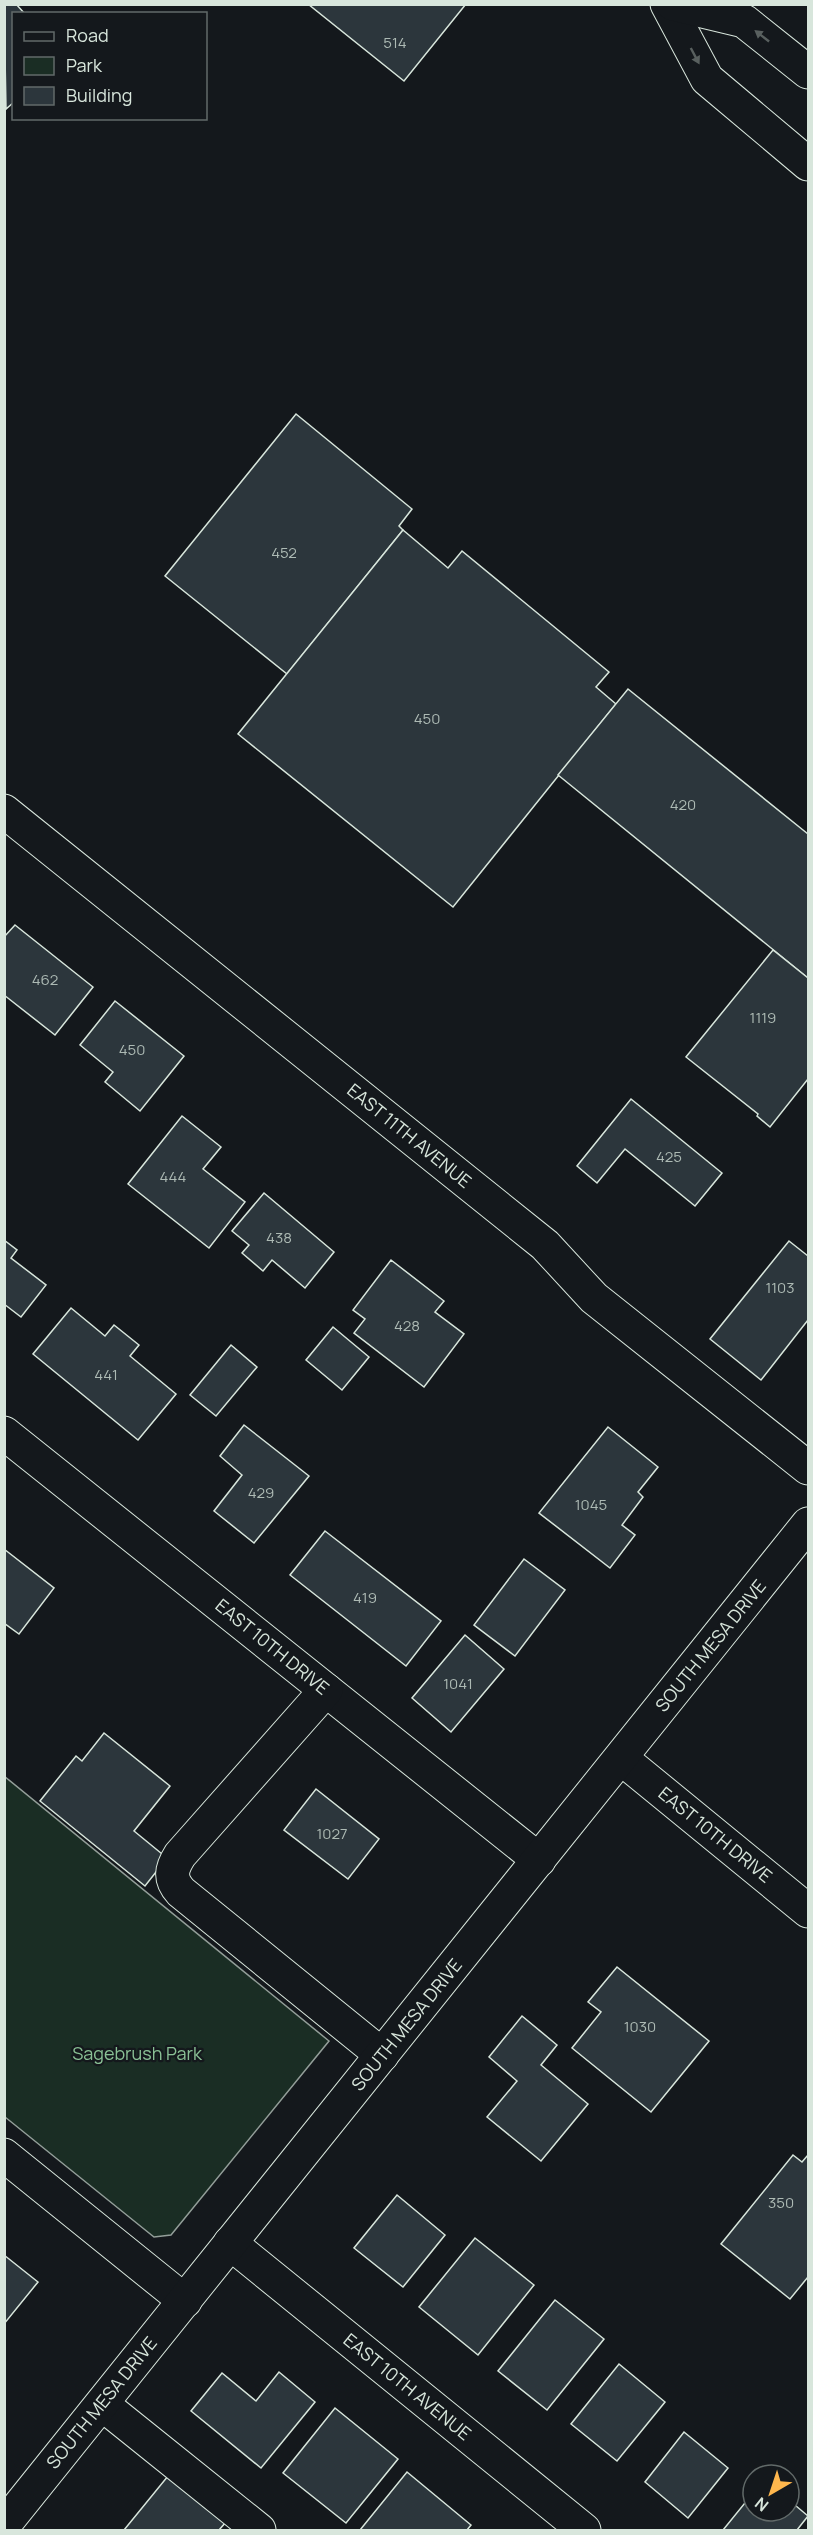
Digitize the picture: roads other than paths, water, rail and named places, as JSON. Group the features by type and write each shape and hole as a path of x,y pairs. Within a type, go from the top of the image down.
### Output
{"street":[{"path":"667,4 707,79 806,160"},
{"path":"673,4 744,21 808,72"},
{"name":"EAST 11TH AVENUE","path":"4,811 545,1245 594,1298 808,1468"},
{"name":"EAST 10TH DRIVE","path":"4,1432 539,1860"},
{"name":"SOUTH MESA DRIVE","path":"4,2525 808,1524"},
{"path":"326,1690 180,1855 172,1866 172,1875 175,1886 181,1892 382,2055"},
{"name":"EAST 10TH DRIVE","path":"621,1758 808,1911"},
{"path":"4,2155 185,2301"},
{"name":"EAST 10TH AVENUE","path":"231,2243 563,2524"},
{"path":"102,2404 259,2530"}],"park label":[{"name":"Sagebrush Park","path":"137,2054"}]}
